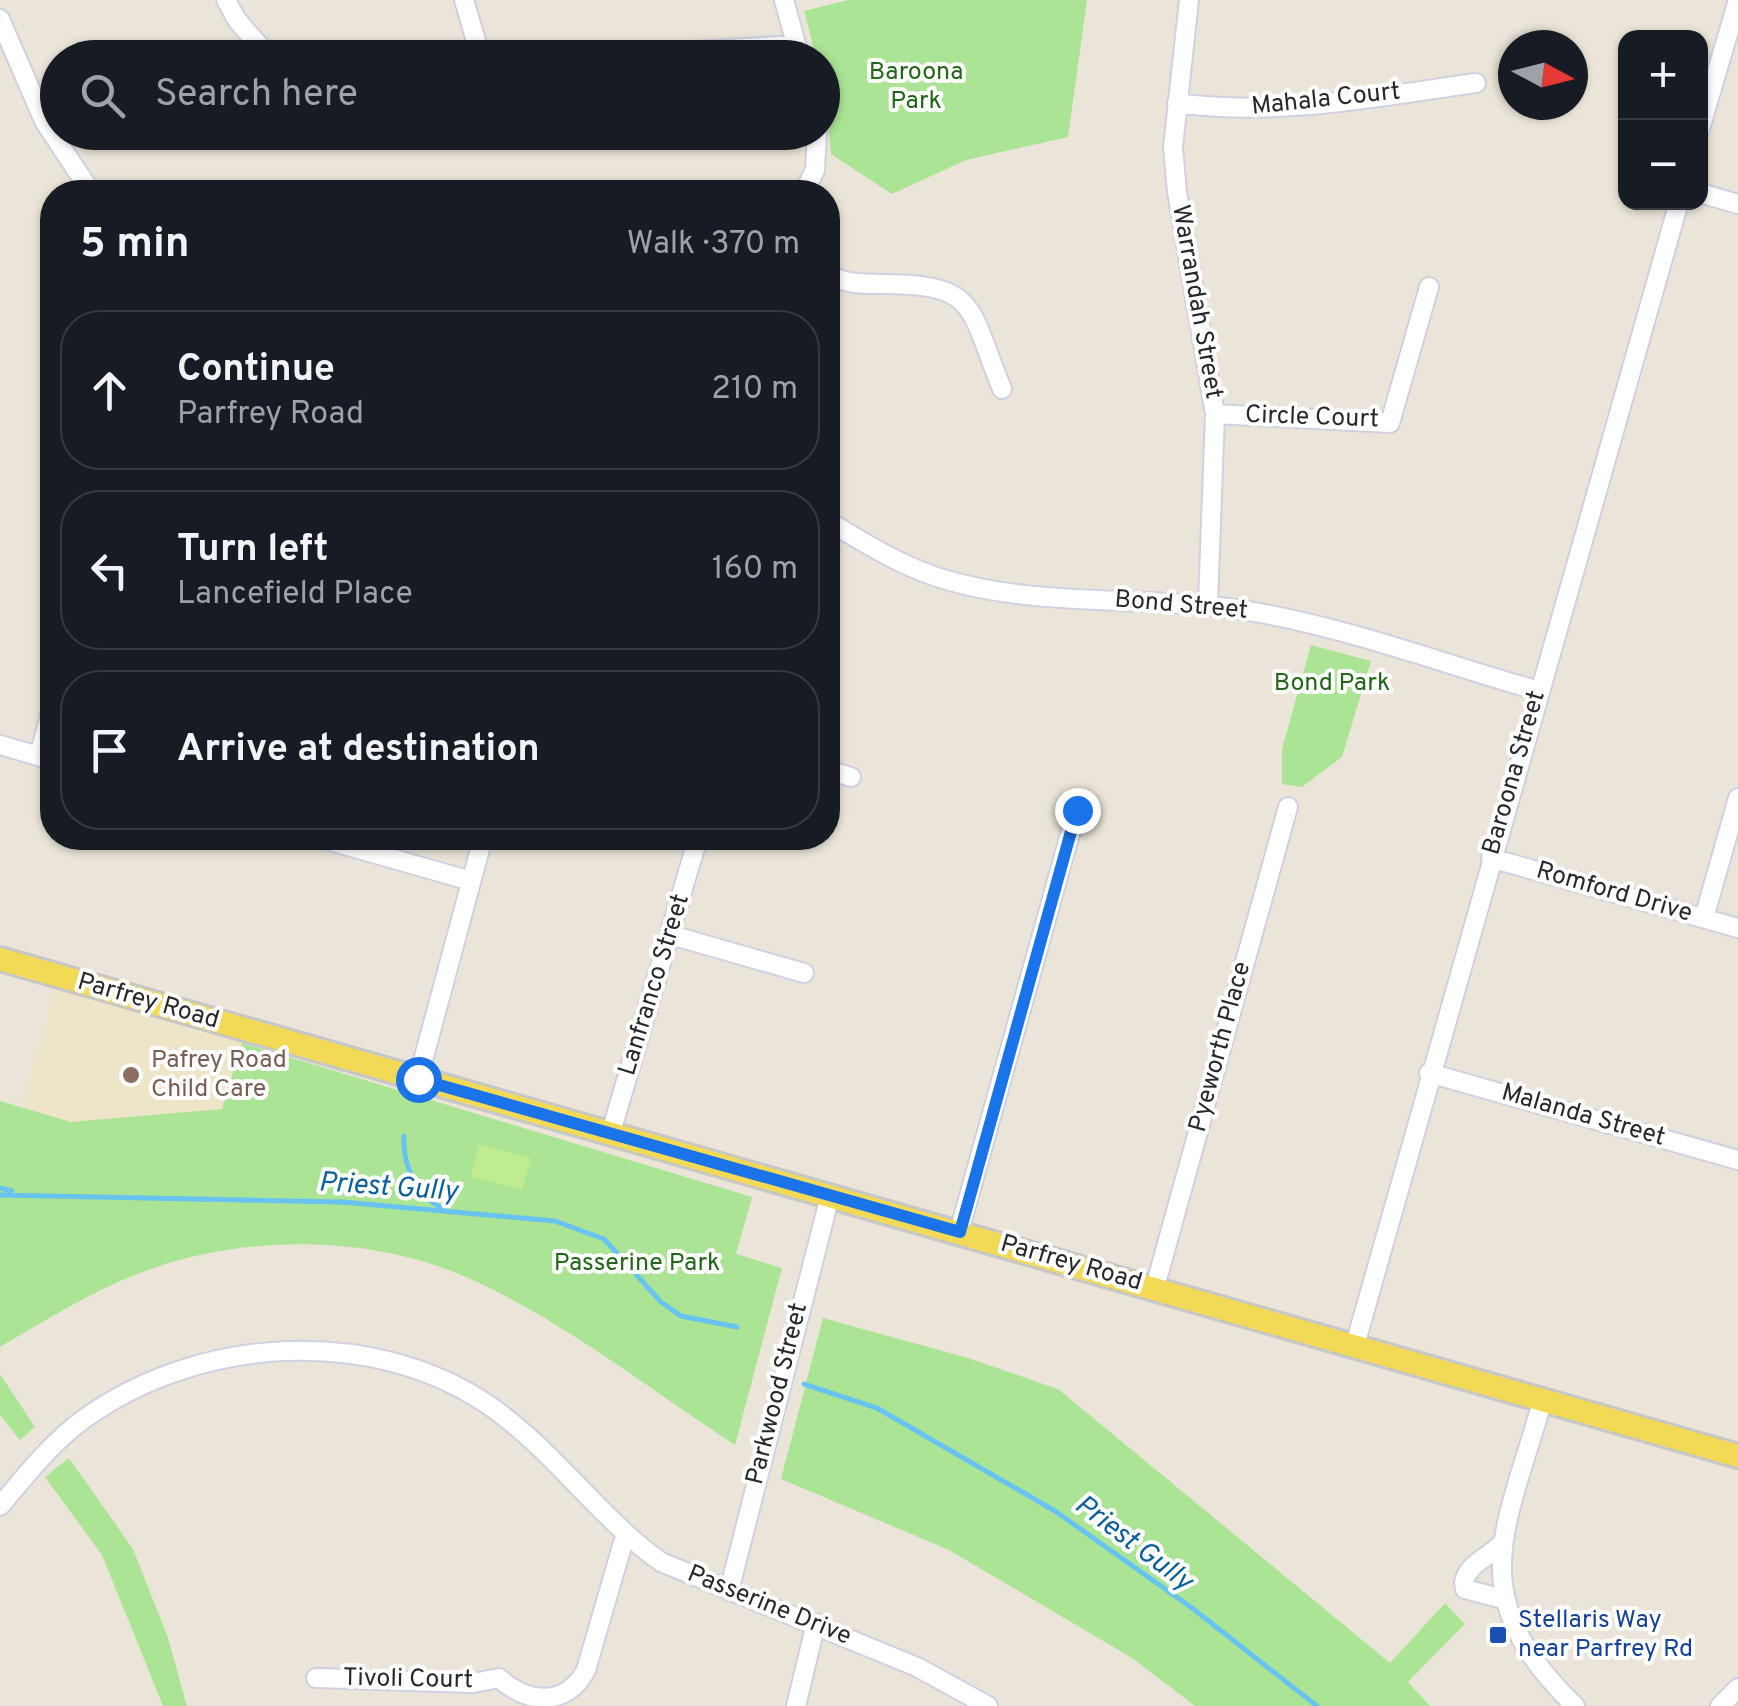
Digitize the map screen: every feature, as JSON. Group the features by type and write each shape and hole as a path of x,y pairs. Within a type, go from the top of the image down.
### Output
{"main road":[{"name":"Parfrey Road","path":"0,960 1738,1456"}],"street":[{"path":"226,0 254,40"},
{"path":"464,0 476,40"},
{"path":"784,0 795,40"},
{"name":"Warrandah Street","path":"1190,0 1173,147 1176,192 1215,414 1208,604"},
{"path":"1703,120 1738,0"},
{"path":"0,19 40,112"},
{"name":"Mahala Court","path":"1177,103 1263,110 1304,108 1476,83"},
{"path":"63,150 83,180"},
{"path":"810,180 816,150"},
{"path":"1708,195 1738,204"},
{"name":"Baroona Street","path":"1355,1344 1428,1073 1677,210"},
{"path":"840,280 848,284 918,283 947,288 969,308 1002,389"},
{"name":"Circle Court","path":"1215,414 1390,423 1429,287"},
{"name":"Bond Street","path":"840,528 908,566 998,592 1208,604 1265,614 1539,691"},
{"path":"0,745 40,756"},
{"path":"840,774 851,777"},
{"path":"1704,918 1738,798"},
{"name":"Pyeworth Place","path":"1155,1288 1288,807"},
{"path":"960,1232 1077,810"},
{"path":"362,850 470,881"},
{"path":"418,1079 479,850"},
{"name":"Lanfranco Street","path":"610,1132 695,850"},
{"name":"Romford Drive","path":"1491,858 1738,928"},
{"path":"671,935 804,973"},
{"name":"Malanda Street","path":"1428,1073 1738,1160"},
{"name":"Parkwood Street","path":"729,1592 830,1196"},
{"name":"Passerine Drive","path":"0,1506 42,1455 83,1419 128,1392 232,1356 290,1350 362,1356 424,1374 484,1402 539,1443 625,1536 661,1562 918,1667 988,1706"},
{"path":"1543,1399 1502,1543 1502,1599 1522,1646 1576,1706"},
{"name":"Tivoli Court","path":"316,1678 473,1683 498,1678 510,1688 550,1701 565,1698 578,1688 625,1536"},
{"path":"1502,1543 1466,1572 1464,1582 1466,1589 1476,1595 1502,1599"},
{"path":"796,1706 816,1623"},
{"path":"1720,1706 1738,1688"}],"shaded area":[{"name":"Pafrey Road Child Care","path":"55,989 242,1043 223,1109 71,1122 21,1107"}],"green space":[{"name":"Baroona Park","path":"848,0 1087,0 1068,137 966,160 892,194 831,154 831,150 840,150 840,40 812,40 804,11"},
{"name":"Bond Park","path":"1311,645 1371,661 1342,757 1302,787 1282,784 1282,749"},
{"name":"Passerine Park","path":"242,1043 752,1197 736,1254 782,1268 735,1445 570,1334 501,1294 428,1263 346,1247 261,1246 178,1260 104,1289 0,1347 0,1101 71,1122 222,1109"},
{"path":"479,1144 531,1158 522,1190 471,1176"},
{"path":"823,1318 968,1358 1058,1389 1390,1663 1445,1603 1465,1624 1408,1682 1430,1706 1195,1706 1132,1658 949,1550 781,1479"},
{"path":"0,1374 35,1427 20,1440 0,1415"},
{"path":"69,1458 133,1549 167,1635 187,1706 163,1706 102,1555 45,1477"}],"waterway":[{"path":"404,1136 414,1180 427,1198 446,1209"},
{"path":"0,1188 12,1191"},
{"name":"Priest Gully","path":"0,1195 342,1202 555,1221 604,1239 661,1302 681,1316 737,1327"},
{"name":"Priest Gully","path":"804,1384 877,1408 1055,1511 1192,1608 1317,1706"}],"place":[{"name":"Pafrey Road Child Care","path":"131,1075"},
{"name":"Stellaris Way near Parfrey Rd","path":"1498,1635"}],"route":[{"path":"418,1079 960,1232 1077,810"}]}
